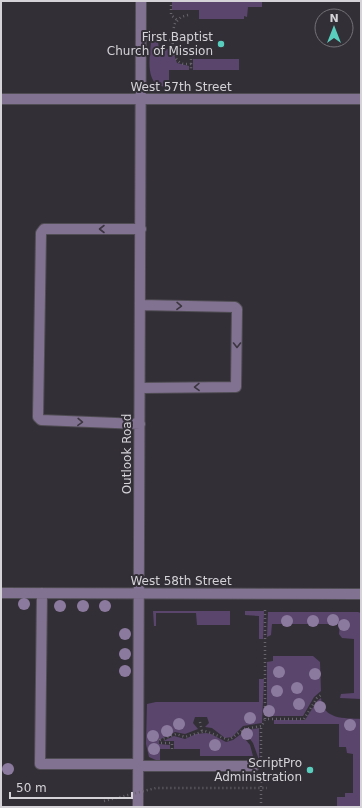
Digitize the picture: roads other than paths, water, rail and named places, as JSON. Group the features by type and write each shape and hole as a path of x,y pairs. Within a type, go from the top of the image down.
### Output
{"street":[{"name":"Outlook Road","path":"138,807 142,1"},
{"name":"West 57th Street","path":"1,99 141,101 361,99"},
{"path":"140,424 41,420 38,417 38,409 41,233 44,229 141,229"},
{"path":"140,305 235,307 237,309 236,387 140,388"},
{"name":"West 58th Street","path":"1,593 361,594"},
{"path":"42,593 40,764 259,765"}],"place":[{"name":"First Baptist Church of Mission","path":"221,44"},
{"name":"ScriptPro Administration","path":"310,770"}]}
